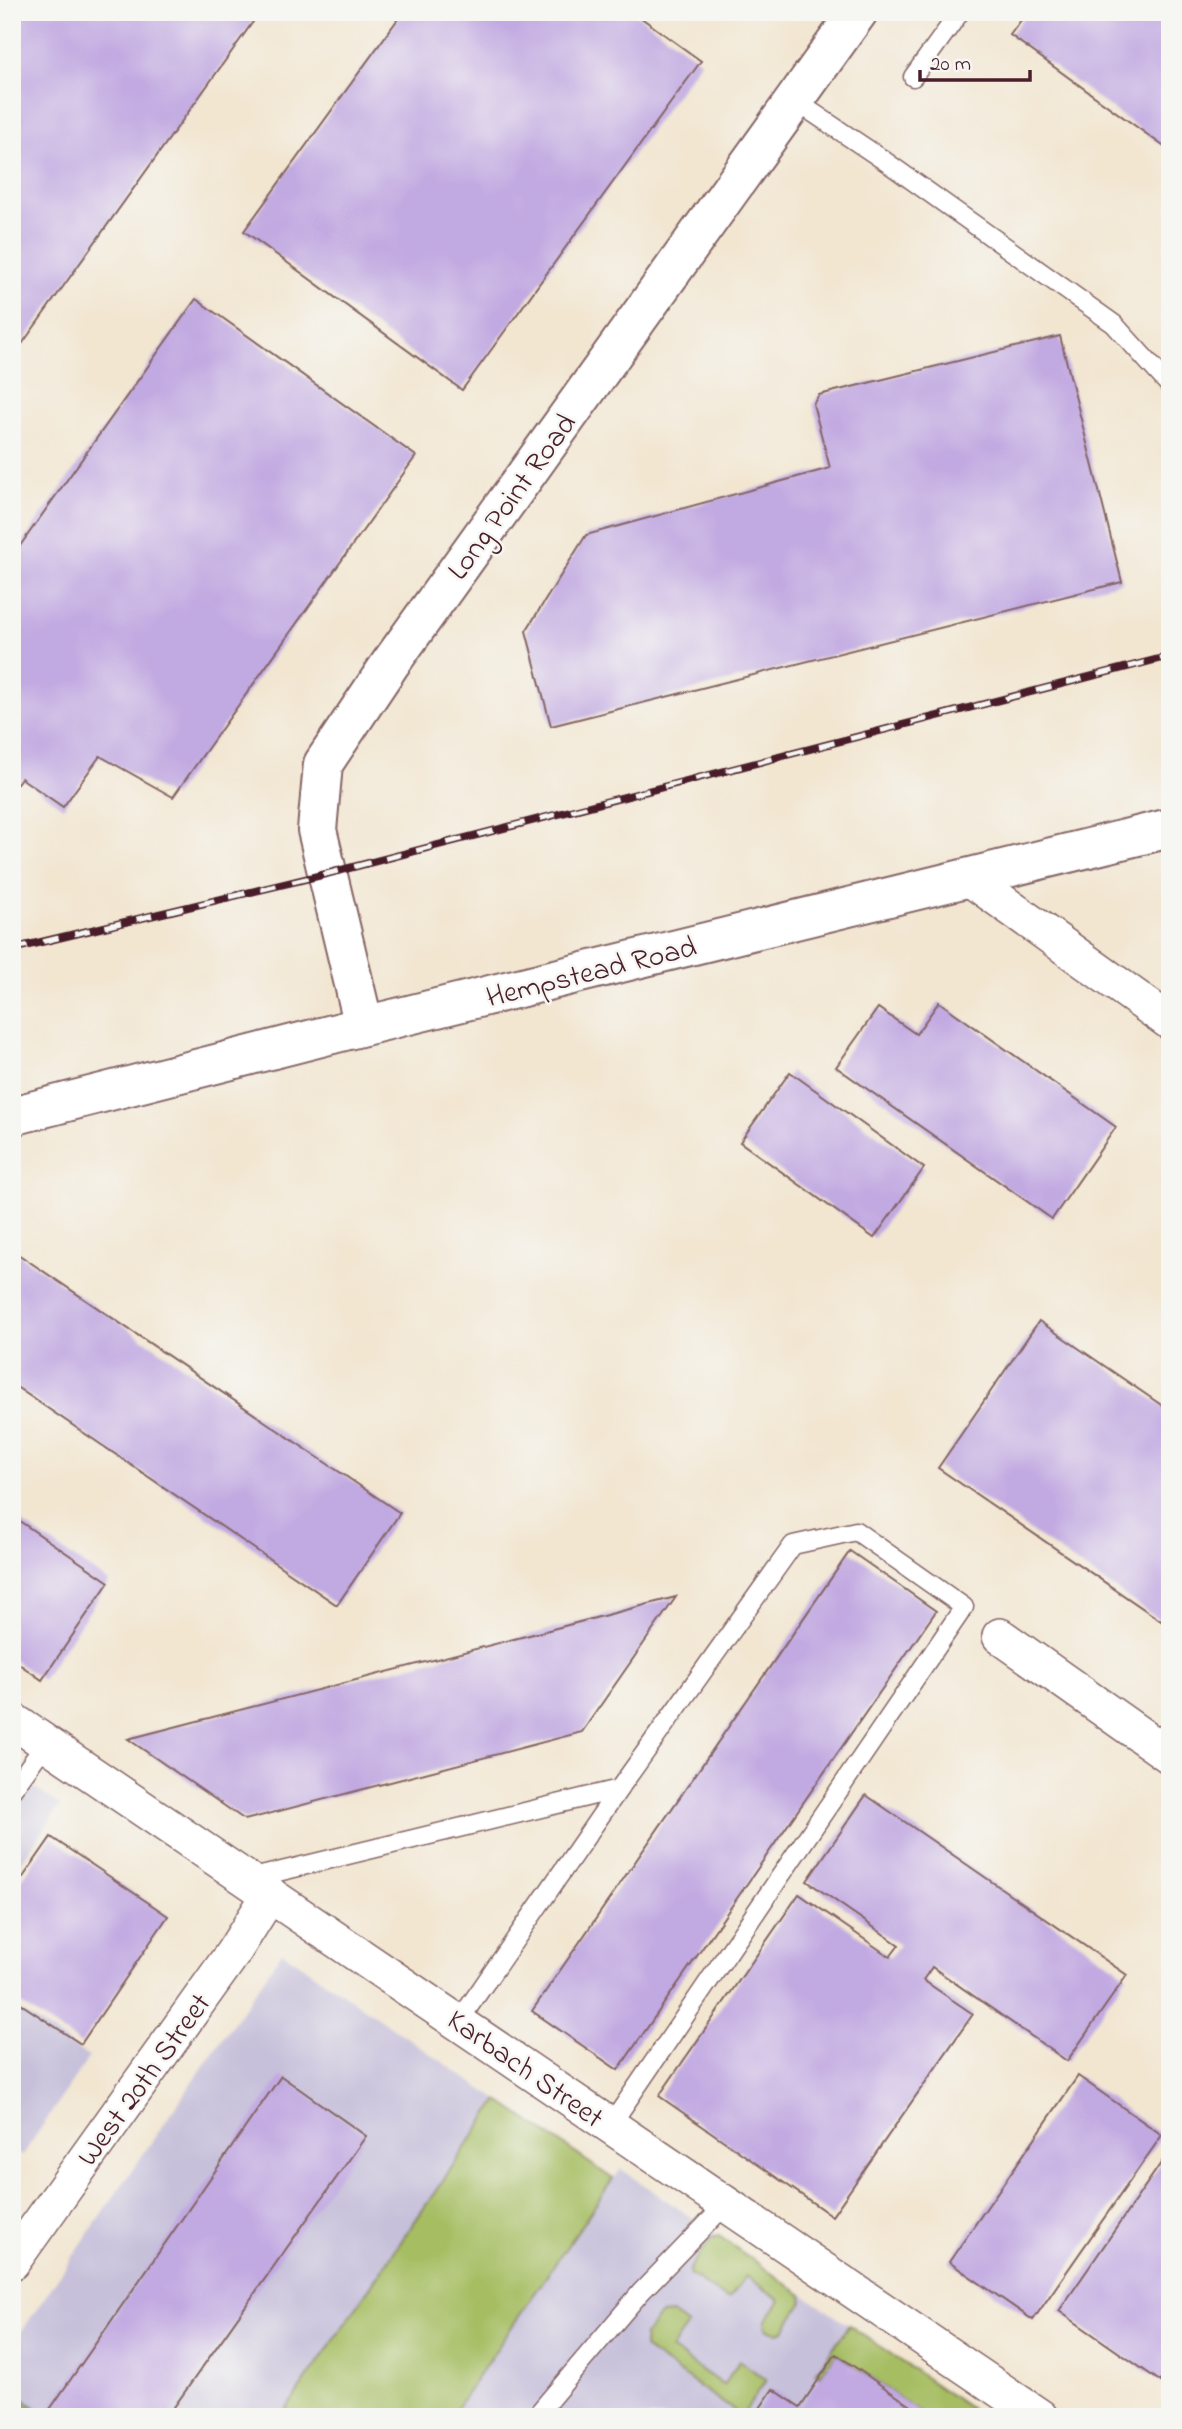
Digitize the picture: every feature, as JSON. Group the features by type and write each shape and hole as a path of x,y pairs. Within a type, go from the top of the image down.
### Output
{"main road":[{"name":"Long Point Road","path":"363,1026 317,830 323,764 390,664 858,12"},
{"name":"Hempstead Road","path":"12,1116 363,1026 1170,828"}],"street":[{"path":"969,878 1170,1022"},
{"path":"1000,1636 1170,1756"},
{"name":"Karbach Street","path":"12,1720 1040,2417"},
{"name":"West 20th Street","path":"12,2262 233,1953 258,1887"}],"lane":[{"path":"913,77 960,12"},
{"path":"794,100 882,159 1114,324 1170,386"},
{"path":"459,2021 793,1545 856,1531 964,1607 610,2126"},
{"path":"12,1790 46,1743"},
{"path":"258,1887 620,1789"},
{"path":"535,2417 641,2292 726,2204"}],"shaded area":[{"path":"12,1773 60,1805 12,1876"},
{"path":"282,1952 498,2100 281,2417 49,2417 12,2391 12,2345"},
{"path":"12,2005 89,2057 22,2156 12,2150"},
{"path":"621,2169 982,2417 450,2417"}],"green space":[{"path":"498,2100 613,2179 450,2417 281,2417"},
{"path":"719,2236 802,2295 803,2302 784,2331 778,2333 766,2328 765,2322 780,2300 746,2276 730,2298 726,2298 690,2275 689,2270 712,2238"},
{"path":"672,2314 688,2325 671,2349 723,2385 740,2361 766,2380 742,2416 644,2348 645,2335 660,2315"},
{"path":"849,2325 982,2417 927,2417 836,2354 820,2376 816,2373"},
{"path":"19,2396 49,2417 12,2417 12,2406"}],"building":[{"path":"12,12 260,12 12,358"},
{"path":"403,12 633,12 701,61 462,390 244,231"},
{"path":"1027,12 1170,12 1170,151 1010,35"},
{"path":"196,299 416,456 173,797 100,756 63,807 21,778 12,790 12,557"},
{"path":"1060,336 1122,582 551,726 526,631 586,535 830,468 813,404 819,395"},
{"path":"939,1002 1116,1127 1052,1219 836,1067 878,1008 916,1034"},
{"path":"790,1072 924,1168 874,1238 740,1142"},
{"path":"12,1250 400,1513 337,1605 12,1384"},
{"path":"1039,1321 1170,1411 1170,1627 938,1468"},
{"path":"12,1516 109,1582 42,1680 12,1659"},
{"path":"850,1551 936,1611 618,2070 532,2011"},
{"path":"676,1597 582,1732 245,1820 128,1739"},
{"path":"866,1795 1127,1975 1067,2061 932,1967 923,1980 973,2014 832,2216 659,2096 799,1894 890,1957 899,1945 807,1881"},
{"path":"51,1837 168,1916 81,2044 12,1998 12,1893"},
{"path":"281,2076 366,2136 167,2417 46,2415"},
{"path":"1078,2076 1162,2135 1033,2320 949,2262"},
{"path":"1170,2150 1170,2388 1059,2311"},
{"path":"836,2354 927,2417 754,2417 773,2389 800,2407"}],"railway":[{"path":"12,949 326,874 1170,656"}]}
